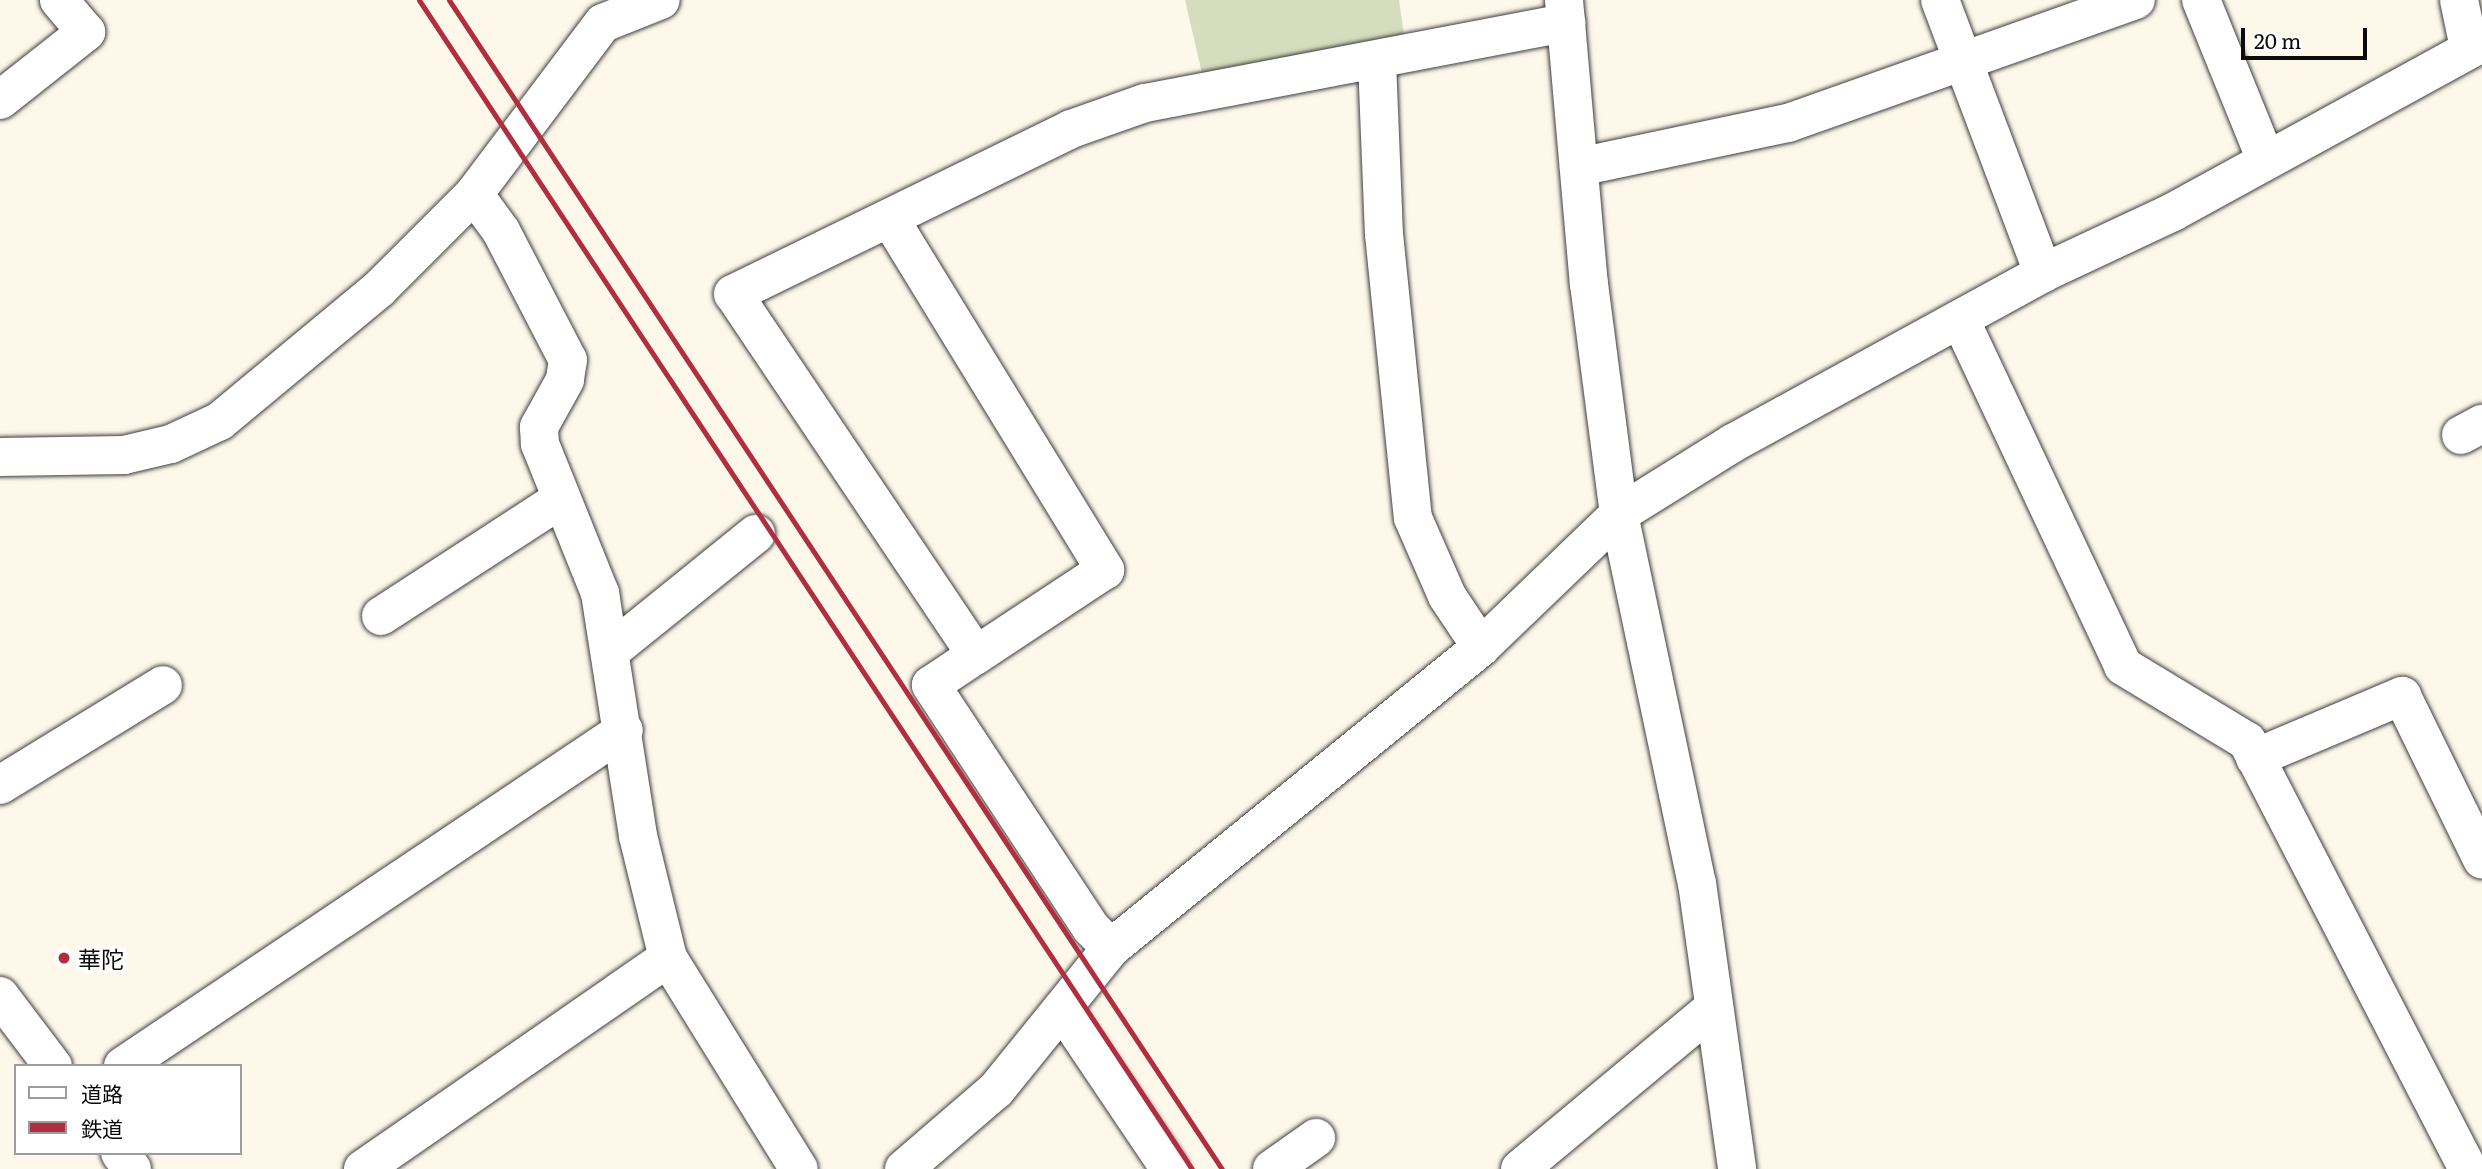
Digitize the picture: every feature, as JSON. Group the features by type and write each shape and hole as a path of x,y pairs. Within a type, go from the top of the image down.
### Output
{"street":[{"path":"0,100 86,32 59,0"},
{"path":"1940,0 2043,273"},
{"path":"1579,167 1788,123 2136,0"},
{"path":"2202,0 2266,160"},
{"path":"904,1169 996,1090 1111,948 1481,647 1619,514 2043,273 2266,160 2475,46 2459,0"},
{"path":"0,457 124,455 171,444 220,422 379,289 474,194 603,23 656,1"},
{"path":"976,655 733,294 1071,129 1145,103 1377,61 1565,12 1579,167 1619,514 1697,883 1737,1169"},
{"path":"1377,61 1384,234 1413,518 1447,596 1481,647"},
{"path":"474,194 501,231 568,360 565,380 539,427 558,501 600,593 612,650 638,836 668,958 799,1169"},
{"path":"890,219 1105,570 932,685 1091,928 1111,948"},
{"path":"1960,319 2123,666 2247,741 2468,1169"},
{"path":"381,616 558,501"},
{"path":"612,650 756,534"},
{"path":"0,785 163,685"},
{"path":"2255,758 2402,696 2482,859"},
{"path":"126,1064 624,730"},
{"path":"363,1169 668,958"},
{"path":"0,996 51,1064"},
{"path":"1520,1169 1713,1008"},
{"path":"1062,1009 1170,1169"},
{"path":"1272,1169 1316,1138"}],"green space":[{"path":"1185,0 1399,0 1406,49 1204,82"}],"railway":[{"path":"419,0 1192,1169"},
{"path":"449,0 1222,1169"}],"place":[{"name":"華陀","path":"64,958"}]}
